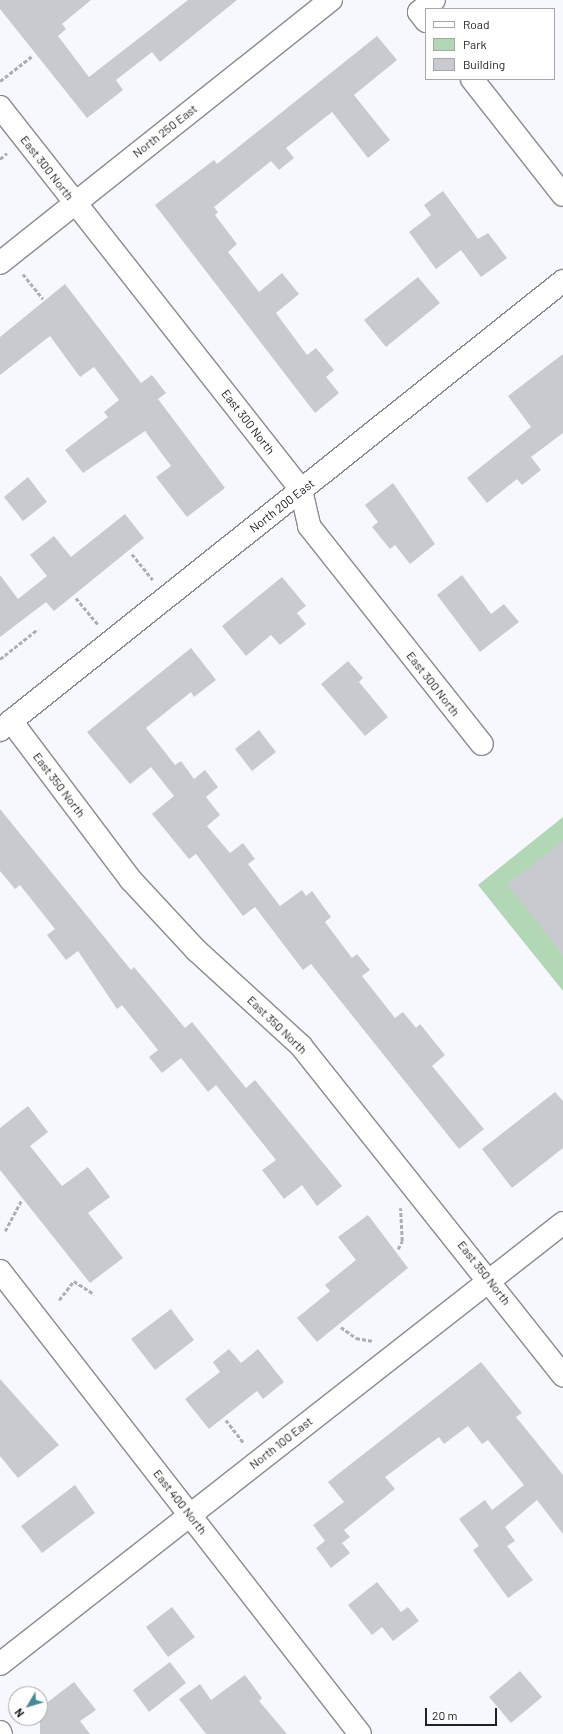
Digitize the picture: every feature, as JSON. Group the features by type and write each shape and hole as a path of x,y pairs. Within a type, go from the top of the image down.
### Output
{"street":[{"name":"North 250 East","path":"4,259 331,0"},
{"path":"473,80 563,195"},
{"name":"East 300 North","path":"0,107 74,204 301,490 309,526 482,744"},
{"name":"North 200 East","path":"5,725 563,281"},
{"name":"East 350 North","path":"5,725 132,880 196,950 301,1046 490,1280 563,1375"},
{"name":"North 100 East","path":"0,1664 189,1514 563,1223"},
{"name":"East 400 North","path":"0,1271 360,1734"}],"path":[{"path":"0,81 32,56"},
{"path":"4,259 43,299"},
{"path":"132,554 167,597"},
{"path":"76,598 112,641"},
{"path":"0,659 38,629"},
{"path":"5,1231 21,1201"},
{"path":"398,1249 402,1241 400,1207"},
{"path":"59,1300 74,1281 94,1294"},
{"path":"341,1327 356,1338 374,1341"},
{"path":"226,1420 244,1443"}],"green space":[{"path":"563,817 563,991 478,885"}],"building":[{"path":"0,0 91,0 62,24 66,29 58,36 89,77 188,0 237,0 160,62 152,52 116,80 123,90 87,118 0,9"},
{"path":"377,36 397,60 354,95 390,140 368,158 332,112 286,148 294,158 279,170 271,161 214,207 218,212 215,215 237,244 228,252 259,292 282,273 299,294 276,313 307,355 316,348 334,370 326,377 339,393 315,413 155,205 214,160 217,164"},
{"path":"443,191 478,239 488,233 507,258 481,277 461,250 436,269 409,232 431,215 424,205"},
{"path":"418,277 440,303 386,347 364,320"},
{"path":"65,284 141,383 152,375 166,393 158,399 225,488 187,517 156,477 171,466 145,431 83,473 65,450 108,417 104,412 119,400 94,367 80,377 50,336 0,375 0,337"},
{"path":"563,354 563,433 531,457 541,470 522,485 517,479 487,503 467,478 531,427 508,396"},
{"path":"28,477 47,502 23,521 4,497"},
{"path":"393,483 435,544 410,564 395,545 390,549 372,527 378,522 365,505"},
{"path":"125,514 144,538 54,611 46,602 0,637 0,575 18,599 47,576 30,555 54,536 71,557"},
{"path":"462,575 491,614 504,604 519,622 480,652 437,595"},
{"path":"282,577 306,606 297,613 306,624 280,645 271,635 246,656 222,626"},
{"path":"191,648 216,680 194,697 191,692 146,728 175,765 181,761 194,779 205,770 218,787 206,797 220,815 207,826 230,853 243,843 255,859 248,864 280,906 302,890 306,896 312,891 331,917 325,922 352,958 357,954 370,970 362,976 395,1018 403,1012 416,1028 420,1024 445,1055 432,1066 484,1129 459,1149 311,964 303,970 255,907 243,916 196,854 189,859 152,814 174,796 151,767 130,784 87,732"},
{"path":"348,661 363,678 359,682 388,717 365,736 321,684"},
{"path":"259,730 276,752 252,771 235,749"},
{"path":"0,809 131,970 134,967 185,1028 192,1022 246,1088 255,1080 342,1186 317,1206 302,1185 284,1199 262,1170 276,1160 216,1085 208,1092 181,1058 162,1073 149,1057 158,1050 122,1005 117,1009 78,951 66,960 47,935 55,929 20,885 15,889 0,871"},
{"path":"563,841 563,955 507,884"},
{"path":"555,1092 563,1101 563,1148 512,1188 482,1149"},
{"path":"28,1106 48,1132 30,1146 62,1186 88,1167 110,1197 88,1213 123,1258 90,1283 0,1170 0,1128"},
{"path":"368,1215 408,1268 317,1342 297,1318 330,1291 325,1285 356,1260 338,1237"},
{"path":"171,1309 194,1340 155,1370 131,1339"},
{"path":"229,1349 241,1363 258,1349 284,1382 263,1399 257,1391 209,1429 185,1399 220,1372 213,1362"},
{"path":"481,1362 522,1413 516,1417 563,1475 563,1534 537,1500 505,1527 515,1541 507,1546 533,1580 508,1598 473,1550 479,1546 459,1519 485,1500 492,1510 524,1485 488,1440 482,1444 468,1426 444,1444 439,1437 385,1477 395,1489 344,1530 350,1537 342,1543 350,1553 331,1568 316,1548 325,1541 313,1525 344,1502 328,1482"},
{"path":"0,1379 59,1445 18,1478 0,1456"},
{"path":"75,1485 95,1513 42,1553 21,1526"},
{"path":"377,1582 401,1612 408,1607 419,1621 393,1641 382,1627 372,1635 348,1605"},
{"path":"172,1607 195,1637 168,1657 146,1627"},
{"path":"170,1662 186,1683 149,1712 133,1690"},
{"path":"520,1671 542,1697 511,1723 489,1697"},
{"path":"245,1675 262,1698 259,1701 287,1734 206,1734 179,1699 200,1684 211,1700"},
{"path":"74,1682 96,1710 80,1721 90,1734 40,1734 40,1726 48,1726 48,1702"}]}
